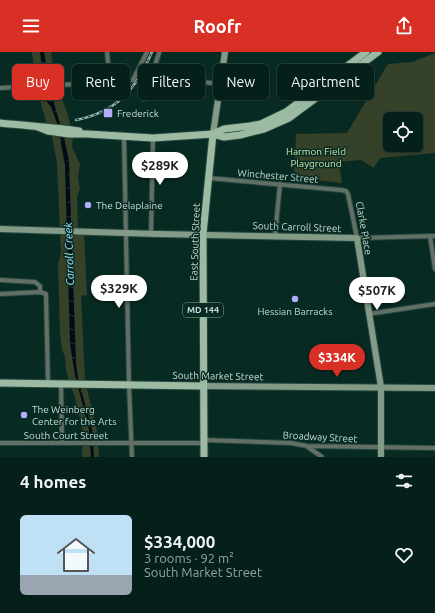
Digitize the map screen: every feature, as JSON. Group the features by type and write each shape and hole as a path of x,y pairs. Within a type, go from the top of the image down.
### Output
{"main road":[{"path":"213,134 224,129 250,126 274,119 292,108 366,52"},
{"path":"0,123 38,127 48,131 79,131 87,134 124,137 153,138 213,134 224,136 240,135 264,130 302,109 378,52"},
{"name":"East South Street","path":"203,386 203,234 213,134"},
{"name":"South Market Street","path":"0,383 203,386"},
{"name":"MD 144","path":"203,386 204,457"}],"street":[{"path":"107,52 108,64"},
{"path":"130,80 133,80 147,52"},
{"name":"East South Street","path":"223,64 225,52"},
{"path":"156,64 159,54"},
{"path":"0,88 12,87"},
{"name":"East South Street","path":"213,134 218,100"},
{"path":"124,137 132,457"},
{"path":"153,138 156,234"},
{"name":"Winchester Street","path":"208,178 346,191"},
{"path":"275,236 280,184"},
{"name":"Clarke Place","path":"346,191 348,194 357,238 368,314 381,387 381,457"},
{"name":"South Carroll Street","path":"0,229 357,238 433,236"},
{"path":"433,236 435,269"},
{"path":"0,280 35,282 40,286 40,292"},
{"path":"0,294 44,292 46,297 48,383"},
{"path":"368,314 435,304"},
{"path":"62,384 62,443"},
{"name":"South Market Street","path":"203,386 435,388"},
{"name":"South Court Street","path":"0,443 132,442"},
{"name":"Broadway Street","path":"132,442 291,443 308,446 435,448"},
{"path":"308,446 322,457"}],"green space":[{"path":"32,52 51,52 52,64 33,64"},
{"name":"Harmon Field Playground","path":"435,53 435,153 380,158 374,168 361,160 339,162 342,183 294,178 296,134 347,133 367,100 374,100 374,88 388,64 412,62"},
{"path":"40,100 62,100 68,115 73,137 72,147 80,164 78,178 80,189 77,197 78,232 84,232 87,295 81,296 85,381 97,430 99,457 82,457 83,432 75,398 66,371 65,356 62,350 58,263 61,253 57,163 52,136"}],"water":[{"path":"40,52 44,52 46,64 42,64"},
{"name":"Carroll Creek","path":"45,100 54,100 69,160 76,363 78,378 92,429 94,457 91,457 89,430 75,375 70,344 65,165 57,123 51,107"}],"railway":[{"path":"76,120 103,111 114,105 123,97 132,88 152,52"}],"place":[{"name":"Frederick","path":"108,113"},
{"name":"The Delaplaine","path":"88,205"},
{"name":"Hessian Barracks","path":"295,299"},
{"name":"The Weinberg Center for the Arts","path":"24,415"}]}
